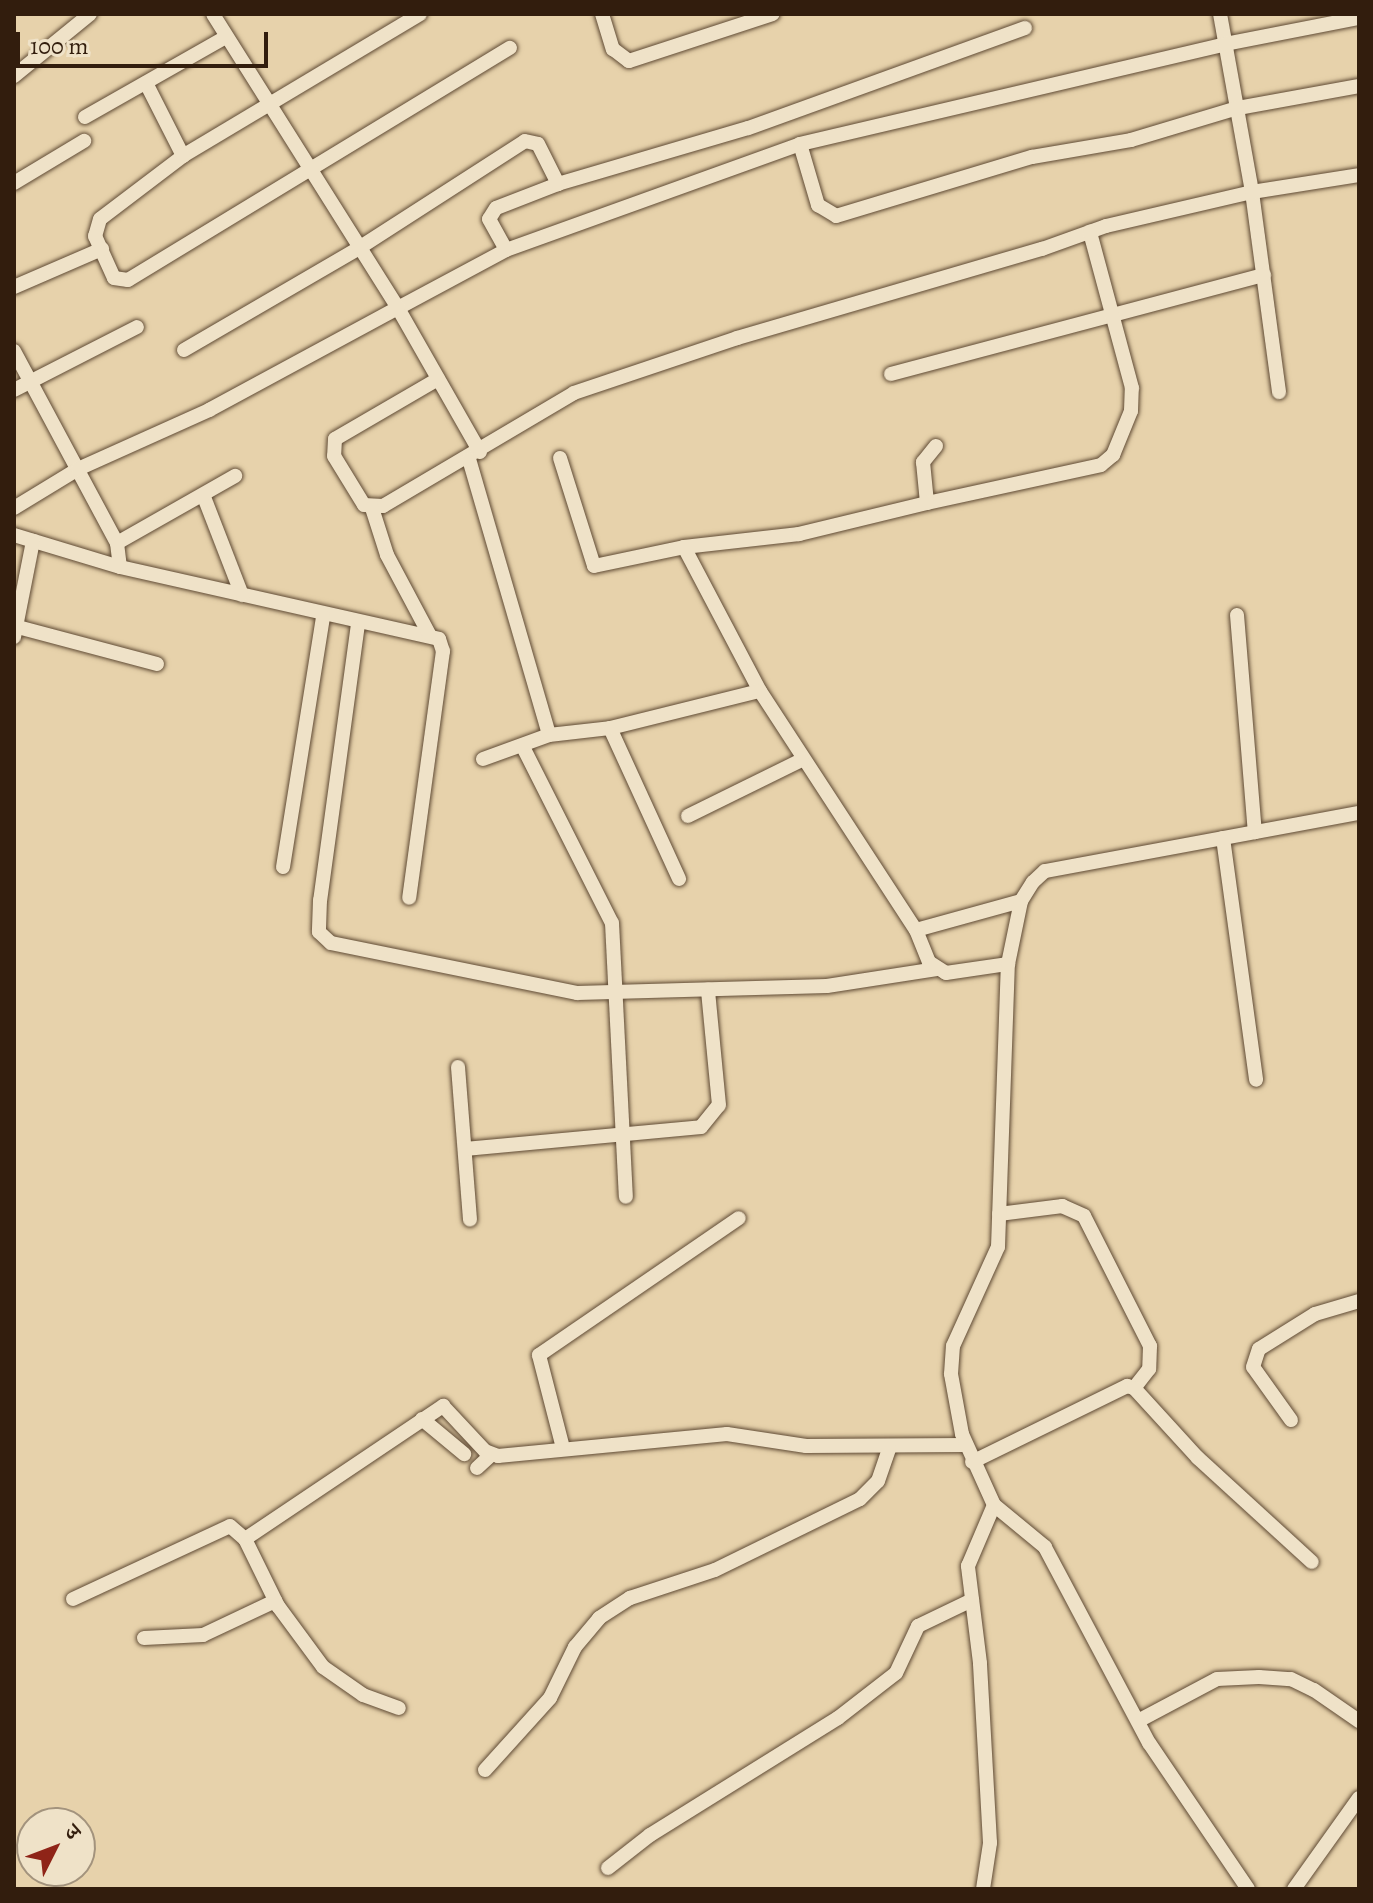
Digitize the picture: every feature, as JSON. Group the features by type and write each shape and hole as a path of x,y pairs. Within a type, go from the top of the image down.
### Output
{"street":[{"path":"14,76 90,14"},
{"path":"213,14 272,103 312,173 398,308 438,379 474,456 549,735"},
{"path":"420,14 183,156 100,219 95,236 114,278 128,280 312,173 510,48"},
{"path":"602,14 613,49 629,61 773,14"},
{"path":"1220,14 1252,192 1279,392"},
{"path":"14,508 78,469 209,410 506,250 800,144 1225,44 1359,18"},
{"path":"506,250 490,213 558,184 748,128 1025,28"},
{"path":"85,117 226,37"},
{"path":"146,83 183,156"},
{"path":"800,144 818,205 836,216 1032,157 1131,140 1238,108 1359,86"},
{"path":"14,183 84,141"},
{"path":"184,350 359,248 525,141 538,144 558,184"},
{"path":"438,379 335,439 334,456 364,505 372,508 474,456 574,393 737,338 1090,232 1252,192 1359,175"},
{"path":"560,458 594,566 684,547 799,534 1101,465 1113,455 1133,396 1090,232"},
{"path":"14,287 102,249"},
{"path":"891,374 1264,275"},
{"path":"14,390 137,327"},
{"path":"14,351 117,543 120,567"},
{"path":"927,503 923,462 936,446"},
{"path":"117,543 204,497 235,476"},
{"path":"204,497 242,595"},
{"path":"372,508 387,555 429,634"},
{"path":"14,535 120,567 358,624 429,634 439,639 443,651 409,898"},
{"path":"33,541 15,630 157,664"},
{"path":"684,547 760,691 802,760 916,930 937,969"},
{"path":"1237,615 1255,832"},
{"path":"283,867 323,616"},
{"path":"358,624 319,932 331,943 547,989 618,993 827,986 937,969 946,973 1008,964"},
{"path":"483,759 549,735 610,728 760,691"},
{"path":"610,728 679,879"},
{"path":"523,747 604,901 612,923 618,993 626,1197"},
{"path":"688,816 802,760"},
{"path":"1248,1889 1138,1721 1045,1547 994,1505 966,1445 951,1374 953,1346 998,1247 1008,964 1021,901 1045,871 1359,813"},
{"path":"1223,838 1256,1080"},
{"path":"916,930 1021,901"},
{"path":"465,1149 701,1127 715,1115 719,1105 708,990"},
{"path":"458,1067 470,1220"},
{"path":"999,1214 1062,1206 1084,1216 1150,1346 1149,1369 1134,1388"},
{"path":"563,1448 539,1355 739,1218"},
{"path":"1291,1420 1253,1367 1259,1349 1315,1314 1359,1301"},
{"path":"972,1462 1127,1386 1134,1388 1198,1458 1312,1562"},
{"path":"245,1539 360,1466 436,1408 449,1408 491,1455"},
{"path":"422,1419 464,1454"},
{"path":"477,1468 491,1455 727,1434 806,1446 889,1449 966,1445"},
{"path":"485,1770 542,1708 575,1647 607,1612 630,1598 715,1570 860,1499 878,1481 889,1449"},
{"path":"983,1889 990,1843 970,1556 994,1505"},
{"path":"73,1599 223,1527 238,1529 275,1601 323,1667 363,1695 399,1708"},
{"path":"608,1868 650,1835 838,1718 896,1673 918,1626 972,1600"},
{"path":"144,1638 203,1635 275,1601"},
{"path":"1138,1721 1217,1679 1259,1677 1291,1679 1314,1690 1359,1721"},
{"path":"1294,1889 1359,1798"}]}
